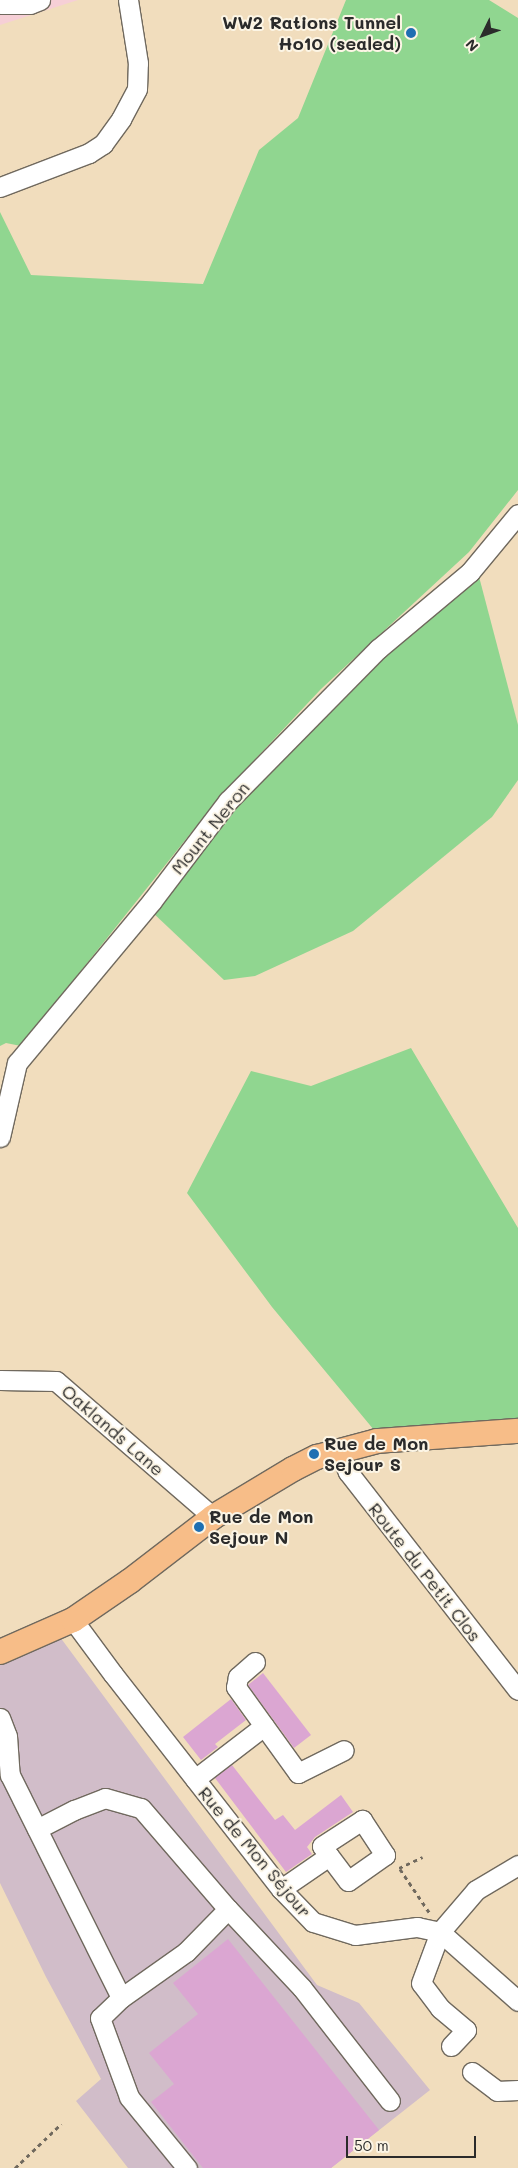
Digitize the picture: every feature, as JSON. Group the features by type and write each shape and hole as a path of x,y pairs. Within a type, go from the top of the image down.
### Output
{"main road":[{"path":"0,1652 73,1620 130,1581 213,1517 293,1469 338,1450 377,1441 518,1431"}],"street":[{"path":"0,4 30,4 40,0"},
{"path":"0,188 89,153 103,144 108,138 136,89 138,63 128,0"},
{"name":"Mount Neron","path":"0,1137 18,1063 152,901 228,801 378,650 470,572 518,514"},
{"name":"Oaklands Lane","path":"0,1380 56,1381 213,1517"},
{"name":"Route du Petit Clos","path":"338,1450 348,1472 518,1690"},
{"name":"Rue de Mon Séjour","path":"73,1620 282,1889 313,1922 355,1934 417,1927 440,1932"},
{"path":"255,1662 238,1677 236,1687 298,1773 344,1750"},
{"path":"0,1718 7,1736 10,1775 121,1998"},
{"path":"195,1778 264,1726"},
{"path":"37,1829 74,1810 105,1798 140,1808 228,1909 302,1988 390,2101"},
{"path":"362,1820 386,1855 348,1881 329,1856 322,1846 362,1820"},
{"path":"282,1889 329,1856"},
{"path":"451,2046 466,2030 440,2008 421,1983 440,1932 476,1890 518,1865"},
{"path":"186,2168 129,2097 100,2018 121,1998 186,1952 228,1909"},
{"path":"440,1932 518,2001"},
{"path":"472,2072 497,2091 518,2090"}],"path":[{"path":"386,1855 400,1869 435,1920 440,1932"},
{"path":"400,1869 423,1857"},
{"path":"15,2168 61,2124"}],"shaded area":[{"path":"0,0 78,0 0,25"},
{"path":"60,1637 317,1985 359,2003 430,2090 331,2168 128,2168 76,2101 101,2079 46,1977 0,1883 0,1663"}],"green space":[{"path":"346,0 489,0 518,18 518,490 469,552 321,689 218,799 21,1046 6,1043 0,1046 0,212 31,275 203,284 259,150 298,118"},
{"path":"477,569 518,725 518,780 492,817 353,931 255,976 224,980 151,911 230,802 355,679"},
{"path":"411,1048 518,1228 518,1422 374,1430 272,1307 187,1193 251,1071 311,1086"}],"building":[{"path":"263,1673 311,1735 294,1748 248,1685"},
{"path":"231,1699 246,1720 215,1744 218,1747 201,1760 183,1737"},
{"path":"232,1765 275,1820 283,1815 295,1830 341,1795 353,1812 315,1837 307,1847 312,1854 286,1872 215,1778"},
{"path":"228,1939 379,2130 331,2168 203,2168 151,2102 174,2084 149,2053 198,2014 173,1983"}],"place":[{"name":"WW2 Rations Tunnel Ho10 (sealed)","path":"411,33"},
{"name":"Rue de Mon Sejour S","path":"314,1454"},
{"name":"Rue de Mon Sejour N","path":"199,1527"}]}
